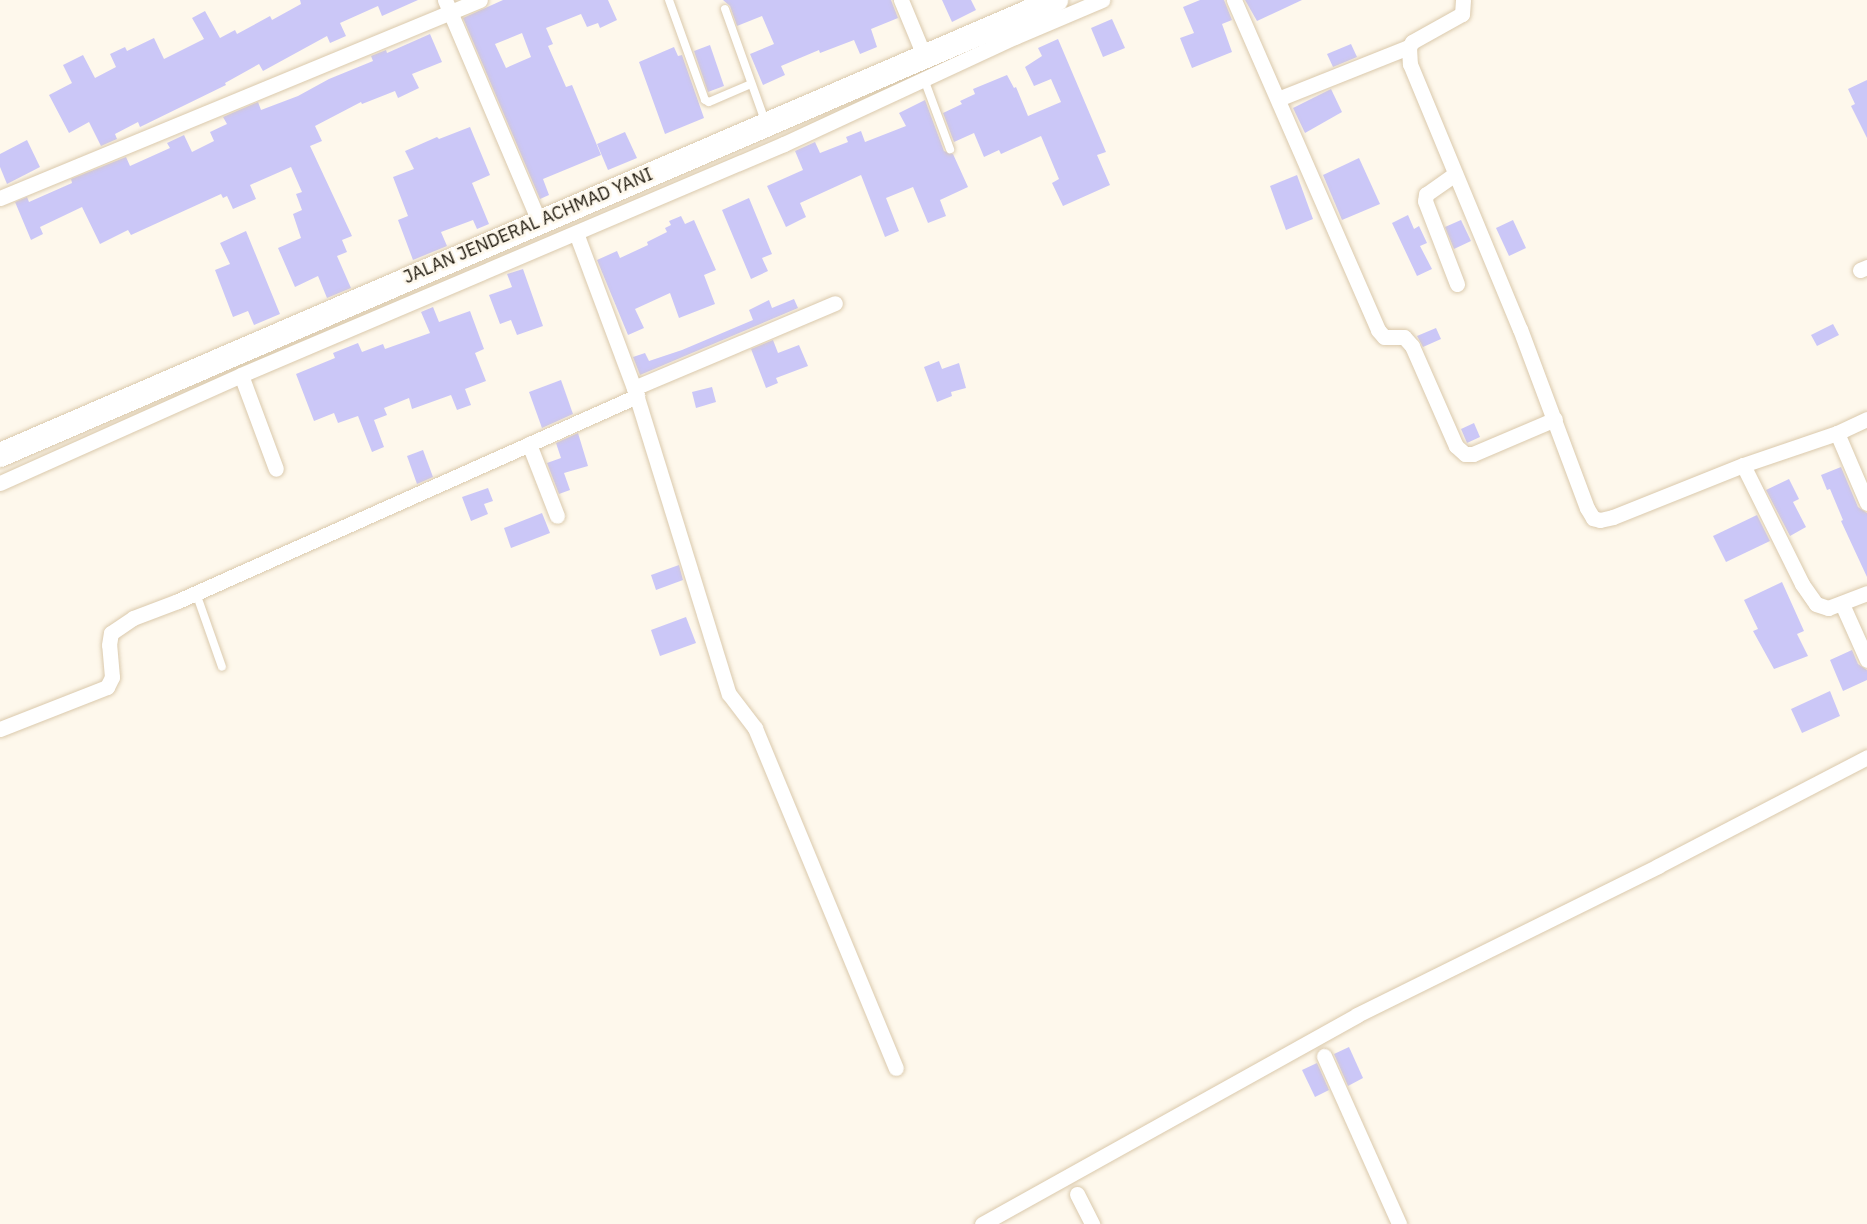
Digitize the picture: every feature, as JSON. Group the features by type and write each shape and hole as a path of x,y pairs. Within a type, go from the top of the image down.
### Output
{"main road":[{"name":"JALAN JENDERAL ACHMAD YANI","path":"0,455 538,221 767,125 925,68 1054,0"}],"street":[{"path":"0,198 448,7 480,0"},
{"path":"901,0 925,68"},
{"path":"0,483 241,375 784,144 925,68 1102,0"},
{"path":"1234,0 1378,330 1384,337 1404,337 1412,346 1456,446 1465,454 1473,454 1555,419"},
{"path":"1278,99 1408,47 1417,38 1462,14 1463,0"},
{"path":"448,7 538,221"},
{"path":"1408,47 1414,75 1555,419 1578,490 1593,518 1600,520 1613,517 1743,465 1837,433 1867,419"},
{"path":"1455,174 1426,194 1425,201 1457,284"},
{"path":"576,233 636,392 729,694 755,728 896,1068"},
{"path":"0,729 107,687 111,677 109,645 111,633 133,618 196,593 529,444 636,392 835,303"},
{"path":"241,375 276,469"},
{"path":"1837,433 1867,503"},
{"path":"529,444 556,516"},
{"path":"1743,465 1802,584 1816,604 1828,608 1867,593"},
{"path":"1842,604 1867,660"},
{"path":"982,1224 1357,1015 1647,871 1867,757"},
{"path":"1324,1056 1399,1224"},
{"path":"1077,1194 1092,1224"}],"lane":[{"path":"669,0 705,100 709,102 751,84"},
{"path":"725,9 767,125"},
{"path":"925,68 950,149"},
{"path":"196,593 222,667"}],"building":[{"path":"300,0 418,0 382,16 378,6 340,23 346,36 330,43 327,36 263,71 259,64 225,83 226,85 140,127 138,122 115,134 117,139 101,146 89,122 69,133 49,95 72,83 63,65 83,55 95,78 116,67 110,54 125,47 127,51 154,38 164,59 204,39 192,18 205,11 220,38 235,30 237,34 270,16 272,20 301,4"},
{"path":"503,0 608,0 617,20 600,28 598,23 587,27 581,14 546,28 553,44 548,46 566,87 572,85 601,155 543,179 549,195 540,199 463,18","holes":["522,33 531,57 506,68 495,44"]},
{"path":"723,0 891,0 898,18 871,29 877,47 860,54 854,40 820,53 819,50 781,66 785,75 763,85 750,54 774,44 762,16 737,26 730,6"},
{"path":"942,0 971,0 976,10 952,22"},
{"path":"1200,0 1224,0 1232,20 1222,24 1232,52 1192,68 1180,38 1194,33 1183,7"},
{"path":"1245,0 1302,0 1257,21"},
{"path":"1112,19 1125,48 1103,57 1091,28"},
{"path":"430,34 442,62 412,74 419,88 398,98 395,91 362,104 361,102 315,126 322,141 310,146 352,236 342,240 347,252 337,256 351,288 327,298 318,276 295,287 278,248 301,238 293,214 302,210 296,194 302,192 291,167 250,185 256,199 233,209 227,196 223,198 221,194 131,235 128,230 100,244 82,207 40,227 43,234 31,240 15,202 27,197 29,202 72,183 71,179 126,157 130,166 170,148 167,143 184,135 192,152 214,141 210,132 227,124 223,117 258,102 261,110 298,96 329,79 373,61 371,56 386,50 387,53"},
{"path":"1058,39 1106,152 1097,155 1110,185 1063,206 1052,183 1059,179 1041,136 1001,154 999,150 984,157 974,133 954,142 943,113 962,104 960,101 975,94 973,89 1007,75 1014,88 1016,87 1028,116 1061,102 1051,79 1034,86 1025,67 1042,56 1038,48"},
{"path":"1351,44 1357,57 1333,67 1327,54"},
{"path":"710,45 724,86 708,92 694,51"},
{"path":"674,47 678,56 682,55 704,118 665,134 639,62"},
{"path":"1867,80 1867,138 1851,106 1855,104 1848,89"},
{"path":"1331,89 1342,112 1305,133 1293,108"},
{"path":"925,100 944,151 953,154 968,187 940,200 946,216 928,223 913,187 886,198 899,231 885,237 861,175 800,203 806,217 786,227 767,186 803,170 795,151 815,142 820,153 848,142 846,137 861,131 865,142 906,126 899,113"},
{"path":"470,127 490,175 472,183 489,224 477,229 473,220 441,232 447,246 413,260 398,220 408,216 393,177 414,169 405,151 437,137 439,139"},
{"path":"625,132 637,158 608,170 597,144"},
{"path":"27,140 40,167 7,184 0,167 0,154"},
{"path":"1359,158 1380,204 1342,220 1323,175"},
{"path":"1297,175 1313,219 1286,230 1270,186"},
{"path":"749,198 772,254 762,258 768,271 751,279 722,210"},
{"path":"1408,215 1414,229 1419,226 1427,243 1420,246 1432,269 1417,276 1392,223"},
{"path":"681,216 685,224 694,220 716,270 704,275 715,304 679,318 670,293 635,309 644,328 628,335 597,260 617,251 620,258 648,245 647,242 667,232 665,228 671,225 669,221"},
{"path":"1461,220 1471,241 1454,249 1445,227"},
{"path":"1513,220 1526,248 1509,256 1496,228"},
{"path":"246,231 280,314 254,325 248,311 233,317 215,270 230,264 220,243"},
{"path":"523,269 543,326 517,335 511,320 500,324 489,295 512,287 507,274"},
{"path":"794,299 798,308 640,375 633,357 645,353 649,361 682,350 753,320 749,310 769,300 772,308"},
{"path":"433,307 439,322 470,311 484,349 475,353 486,381 465,389 471,405 457,410 451,395 412,409 409,398 384,408 387,415 374,420 384,447 372,452 358,416 338,423 334,413 314,421 296,374 335,358 333,353 358,343 362,352 383,344 385,349 430,333 421,312"},
{"path":"1833,324 1839,335 1817,346 1811,335"},
{"path":"1436,328 1441,339 1423,347 1417,336"},
{"path":"773,340 778,353 799,345 808,366 776,378 778,383 766,388 751,349"},
{"path":"939,361 942,369 959,363 966,388 951,392 952,396 937,402 924,367"},
{"path":"561,380 573,414 542,428 529,392"},
{"path":"712,387 716,402 696,408 692,392"},
{"path":"1474,423 1480,437 1467,443 1461,429"},
{"path":"578,433 588,466 564,473 570,490 559,494 547,463 561,458 556,443"},
{"path":"423,450 433,477 417,484 407,456"},
{"path":"1841,467 1858,507 1867,513 1867,577 1841,521 1843,520 1830,489 1827,490 1821,475"},
{"path":"1789,479 1799,499 1793,502 1806,527 1790,536 1766,490"},
{"path":"488,488 493,501 484,504 488,514 471,521 462,497"},
{"path":"542,513 550,533 511,548 504,528"},
{"path":"1757,515 1770,541 1726,562 1713,536"},
{"path":"679,565 683,580 656,590 651,575"},
{"path":"1782,582 1804,631 1797,634 1808,656 1774,669 1753,631 1758,629 1744,600"},
{"path":"686,617 696,643 660,656 651,630"},
{"path":"1852,650 1858,664 1867,670 1867,680 1843,691 1830,660"},
{"path":"1830,691 1840,716 1802,733 1791,709"},
{"path":"1349,1047 1363,1078 1348,1086 1334,1054"},
{"path":"1317,1063 1329,1090 1315,1097 1302,1070"}]}
